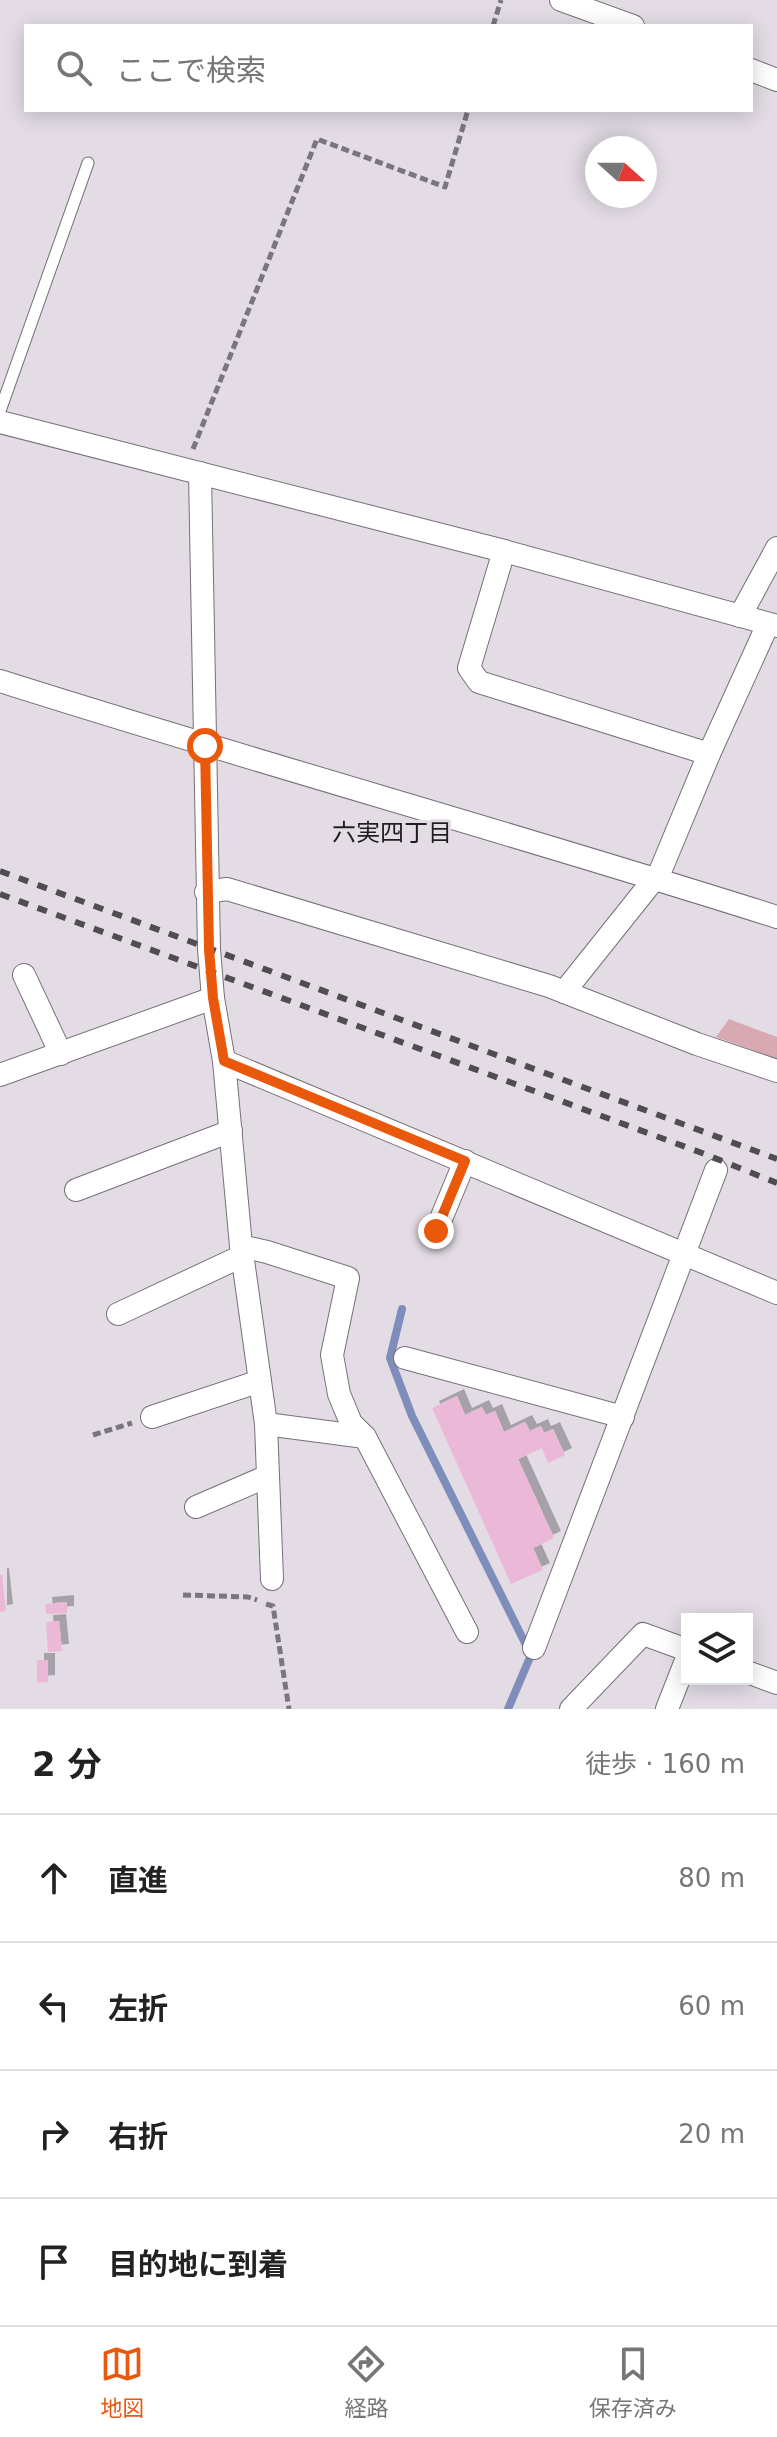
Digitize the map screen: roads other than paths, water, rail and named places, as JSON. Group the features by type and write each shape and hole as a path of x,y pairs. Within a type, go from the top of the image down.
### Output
{"street":[{"path":"561,0 627,24"},
{"path":"753,71 777,80"},
{"path":"0,422 504,551 773,625 709,754 656,879 564,992"},
{"path":"192,471 205,746 206,892 213,998 224,1061 242,1251 266,1424 272,1579"},
{"path":"740,616 777,548"},
{"path":"504,551 469,668 479,682 709,754"},
{"path":"0,681 205,746 777,917"},
{"path":"206,892 227,889 564,992 697,1044 777,1071"},
{"path":"24,975 61,1054"},
{"path":"0,1075 213,998"},
{"path":"224,1061 777,1293"},
{"path":"76,1190 231,1131"},
{"path":"436,1231 465,1161"},
{"path":"534,1648 716,1170"},
{"path":"118,1314 242,1251 267,1252 348,1278 332,1355 339,1394 351,1423 365,1437 467,1632"},
{"path":"405,1358 623,1417"},
{"path":"152,1417 260,1381"},
{"path":"266,1424 365,1437"},
{"path":"196,1507 268,1476"},
{"path":"584,1705 643,1634 681,1648"},
{"path":"667,1709 681,1673"},
{"path":"753,1674 777,1683"}],"lane":[{"path":"0,411 88,163"}],"waterway":[{"path":"402,1309 390,1358 412,1416 531,1655 508,1709"}],"railway":[{"path":"0,871 777,1159"},
{"path":"0,894 777,1183"}],"district":[{"name":"六実四丁目","path":"392,833"}]}
